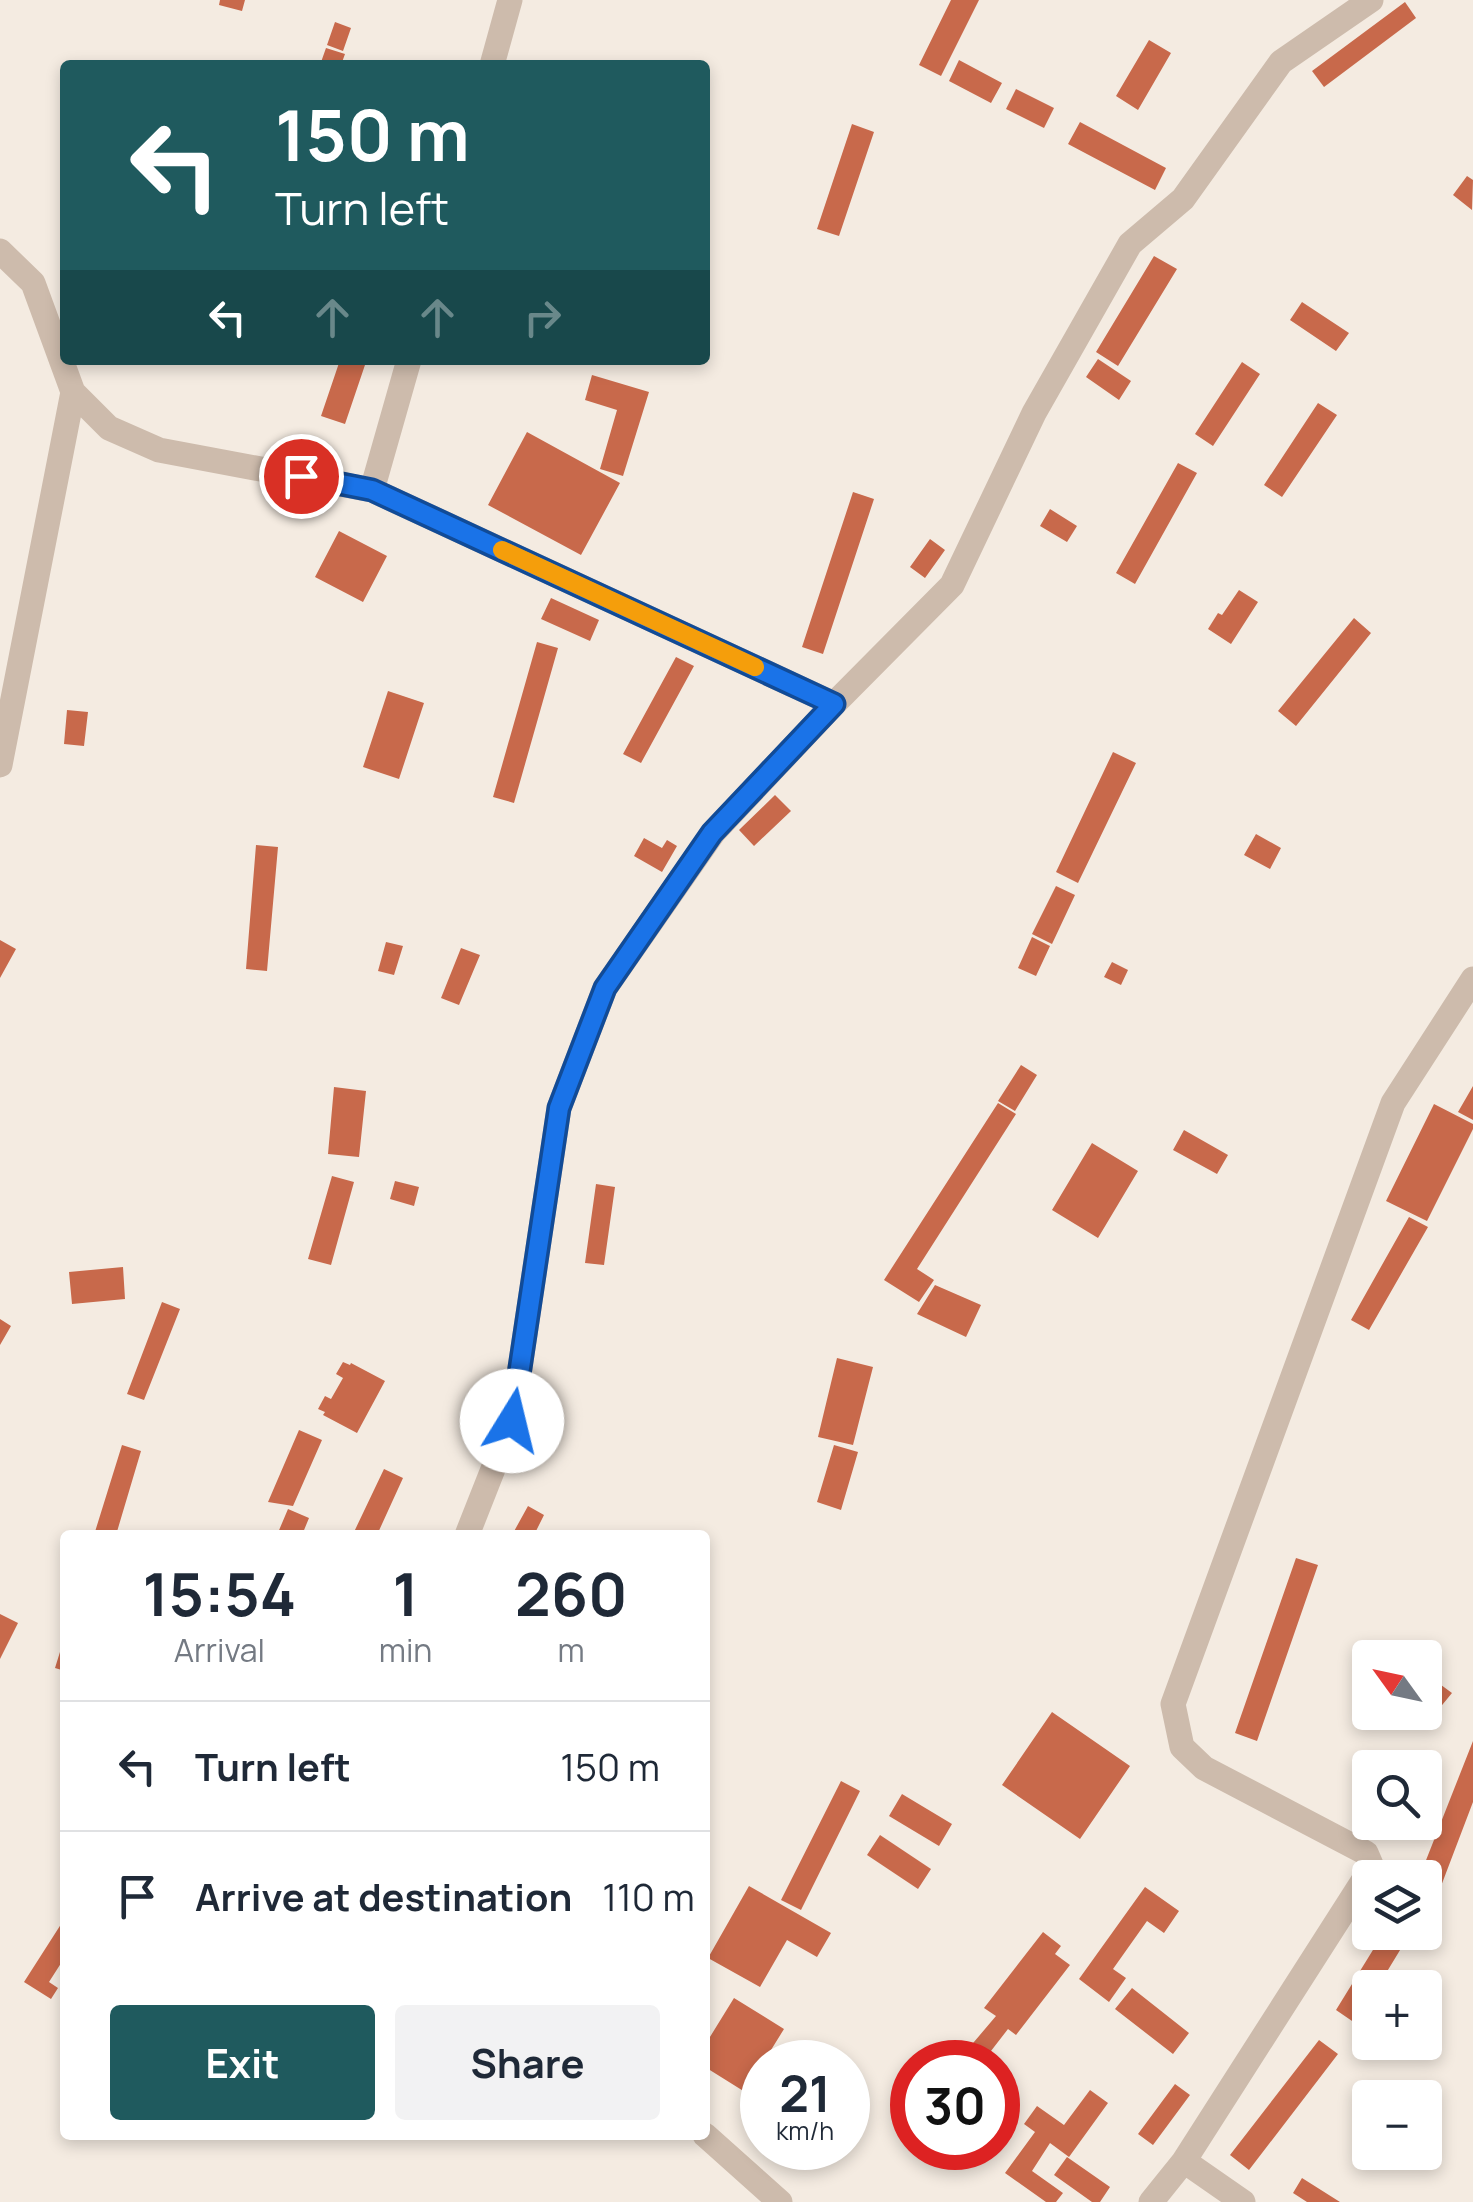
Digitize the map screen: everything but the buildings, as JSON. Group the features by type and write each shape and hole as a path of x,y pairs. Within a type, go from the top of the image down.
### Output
{"street":[{"path":"493,60 510,0"},
{"path":"468,1530 512,1421 559,1108 605,988 712,833 952,585 1034,413 1130,244 1183,199 1281,62 1371,0"},
{"path":"0,251 33,283 60,357"},
{"path":"63,365 73,392 109,428 158,450 372,490 834,704"},
{"path":"372,490 408,365"},
{"path":"0,764 73,392"},
{"path":"1151,2202 1184,2161 1372,1866 1366,1853 1204,1768 1182,1748 1173,1704 1393,1103 1473,980"},
{"path":"710,2139 780,2202"},
{"path":"1184,2161 1243,2202"}],"slow traffic":[{"path":"502,550 755,667"}],"route":[{"path":"301,476 372,490 834,704 712,833 605,988 559,1108 512,1421"}]}
